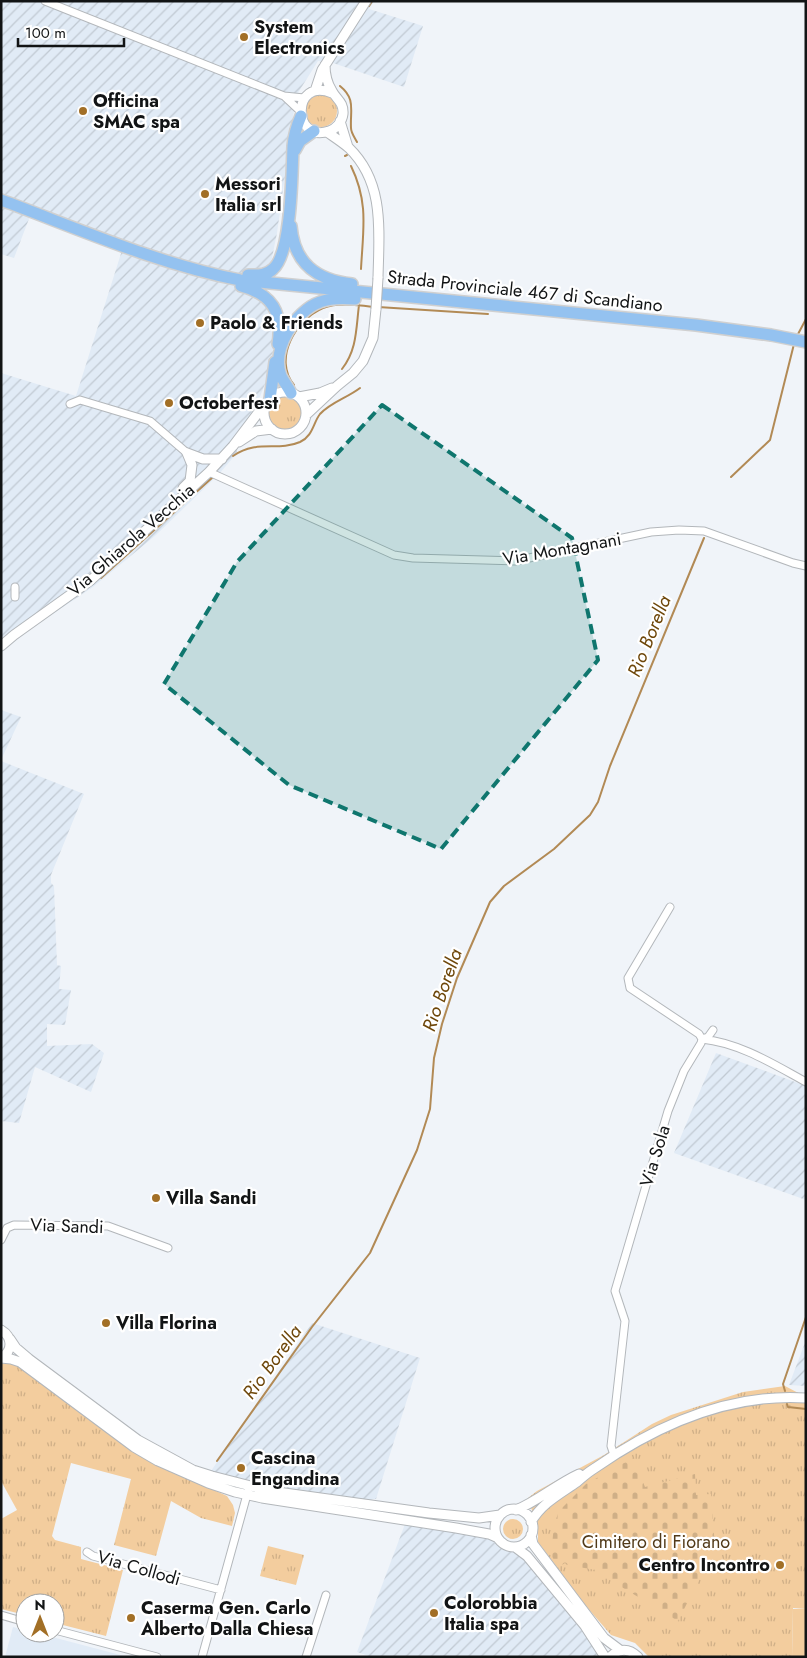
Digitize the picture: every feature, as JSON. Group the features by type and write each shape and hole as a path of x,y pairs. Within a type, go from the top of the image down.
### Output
{"highway":[{"path":"160,256 242,275 261,276 273,270 280,261 290,209 293,145 300,114"},
{"path":"294,154 300,141 314,131"},
{"name":"Strada Provinciale 467 di Scandiano","path":"1,193 160,256"},
{"name":"Strada Provinciale 467 di Scandiano","path":"1,200 209,274 240,280 696,325 771,335 806,342"},
{"path":"290,209 292,238 297,253 303,262 315,273 340,283 392,289 460,302"},
{"path":"160,256 167,264 257,291 269,299 279,322 279,336 268,403"},
{"path":"295,395 281,375 279,365 284,339 288,330 299,316 320,302 342,298 386,302 460,302"}],"street":[{"path":"45,1 284,96 304,98 314,91 326,90 332,93"},
{"path":"314,91 325,65 366,1"},
{"name":"Via Ghiarola Vecchia","path":"325,65 332,93 342,105 343,114 340,121 348,147"},
{"path":"284,96 300,114 305,125 314,131 327,132 337,126 340,121"},
{"path":"300,114 304,98"},
{"name":"Via Ghiarola Vecchia","path":"233,446 256,431 272,429 282,433 293,432 302,426 306,415 364,361 373,338 378,278 379,222 374,186 362,162 348,147 327,132"},
{"name":"Via Ghiarola Vecchia","path":"1,646 91,580 209,472 233,446 258,413 279,393 295,395 320,393 337,386"},
{"path":"295,395 304,403 306,415"},
{"path":"70,404 80,400 150,421 187,453 203,458 222,458"},
{"path":"268,403 266,419 272,429"},
{"path":"180,499 178,492 190,481 192,465 187,453"},
{"path":"203,458 209,472"},
{"path":"192,465 209,472"},
{"name":"Via Montagnani","path":"209,472 394,554 413,558 515,560 651,532 679,530 704,531 806,566"},
{"path":"15,588 16,597"},
{"path":"670,907 628,978 628,983 630,988 699,1034 702,1039"},
{"path":"702,1039 713,1030"},
{"path":"702,1039 740,1048 761,1057 806,1082"},
{"name":"Via Sola","path":"614,1455 611,1446 624,1321 615,1291 668,1112 684,1072 702,1039"},
{"name":"Via Sandi","path":"1,1240 7,1228 14,1225 108,1226 168,1248"},
{"path":"1,1330 6,1333 16,1348 29,1359 138,1440 193,1470 248,1491 429,1514 479,1518 500,1515 507,1510 516,1510 524,1512 531,1522"},
{"path":"1,1358 9,1350 10,1339"},
{"path":"1,1358 20,1362 134,1447 158,1462 208,1483 489,1534 498,1538 527,1556 585,1626 605,1657"},
{"path":"516,1510 528,1505 574,1476 593,1468 670,1425 715,1408 782,1397 806,1398"},
{"path":"593,1468 577,1482 552,1498 537,1512 531,1522 533,1544 604,1638 620,1650 630,1651 638,1657"},
{"path":"202,1657 248,1491"},
{"path":"498,1538 495,1526 500,1515"},
{"path":"515,1547 526,1542 531,1535"},
{"name":"Via Collodi","path":"87,1552 93,1556 221,1590"},
{"path":"306,1657 326,1595"},
{"path":"1,1615 15,1619"},
{"path":"65,1633 157,1657"},
{"path":"610,1657 620,1650"}],"highlighted area":[{"path":"382,405 572,538 598,660 441,849 289,785 164,684 237,562"}],"shaded area":[{"path":"1,1 374,1 369,9 423,26 404,87 333,63 318,61 296,96 271,263 257,284 268,310 274,340 271,369 255,409 235,437 237,453 219,474 156,535 93,587 33,627 1,652 1,373 76,396 124,244 32,211 14,258 1,254"},
{"path":"1,710 21,717 1,760"},
{"path":"1,761 84,794 51,875 51,883 54,886 57,965 61,966 59,989 71,990 65,1025 47,1024 47,1046 92,1044 104,1053 91,1092 35,1067 19,1123 1,1121"},
{"path":"716,1053 806,1086 806,1200 674,1153"},
{"path":"312,1323 420,1358 376,1499 359,1508 273,1494 221,1483 211,1471"},
{"path":"806,1340 806,1386 789,1385"},
{"path":"405,1524 490,1538 504,1549 519,1552 603,1657 372,1657 357,1652"},
{"path":"13,1627 15,1628 15,1643 65,1643 65,1640 128,1657 5,1657"}],"green space":[{"path":"321,95 327,96 332,100 336,105 336,117 332,122 327,126 321,127 315,126 310,122 306,117 305,111 306,105 310,100 315,96"},
{"path":"285,397 291,398 296,402 300,407 300,419 296,424 291,428 285,429 279,428 274,424 270,419 269,413 270,407 274,402 279,398"},
{"path":"9,1363 19,1366 152,1462 227,1496 233,1505 235,1513 232,1526 201,1518 171,1501 156,1556 114,1545 131,1479 71,1463 52,1536 55,1540 81,1547 81,1559 123,1570 106,1636 65,1626 65,1593 15,1593 15,1612 1,1609 1,1519 17,1510 1,1481 1,1364"},
{"path":"785,1386 806,1397 806,1609 793,1608 792,1657 649,1657 635,1643 611,1635 585,1605 538,1542 538,1529 528,1498 537,1491 604,1455 652,1424 671,1415 743,1392"},
{"name":"Cimitero di Fiorano","path":"633,1458 645,1487 695,1474 696,1495 711,1494 715,1548 678,1621 600,1574 602,1571 567,1565 565,1563 559,1567 550,1554 555,1522 559,1511 586,1484"},
{"path":"513,1519 520,1522 523,1529 520,1536 513,1539 506,1536 503,1529 506,1522"},
{"path":"268,1546 304,1555 296,1585 260,1576"},
{"path":"793,1609 806,1609 806,1657 792,1657"}],"waterway":[{"path":"369,6 372,1"},
{"path":"340,86 350,100 351,130 357,142"},
{"path":"351,166 357,179 363,205 361,269"},
{"path":"294,385 288,375 286,364 287,352 290,341 304,321 329,306 348,304 373,307"},
{"path":"342,369 353,347 359,305"},
{"path":"378,307 488,314"},
{"name":"Rio Borella","path":"797,336 806,319"},
{"name":"Rio Borella","path":"731,477 770,440 794,344"},
{"path":"233,456 251,448 292,445 300,442 308,436 324,410 360,388"},
{"path":"101,578 213,477"},
{"name":"Rio Borella","path":"217,1461 312,1327 370,1253 417,1150 430,1109 434,1058 442,1024 457,978 490,902 504,886 554,849 590,815 598,802 610,766 704,538"},
{"path":"785,1391 783,1384 806,1317"},
{"path":"787,1404 788,1407 806,1409"}],"place":[{"name":"System Electronics","path":"244,37"},
{"name":"Officina SMAC spa","path":"83,111"},
{"name":"Messori Italia srl","path":"205,194"},
{"name":"Paolo & Friends","path":"200,323"},
{"name":"Octoberfest","path":"169,403"},
{"name":"Villa Sandi","path":"156,1198"},
{"name":"Villa Florina","path":"106,1323"},
{"name":"Cascina Engandina","path":"241,1468"},
{"name":"Centro Incontro","path":"780,1565"},
{"name":"Colorobbia Italia spa","path":"434,1613"},
{"name":"Caserma Gen. Carlo Alberto Dalla Chiesa","path":"131,1618"}]}
